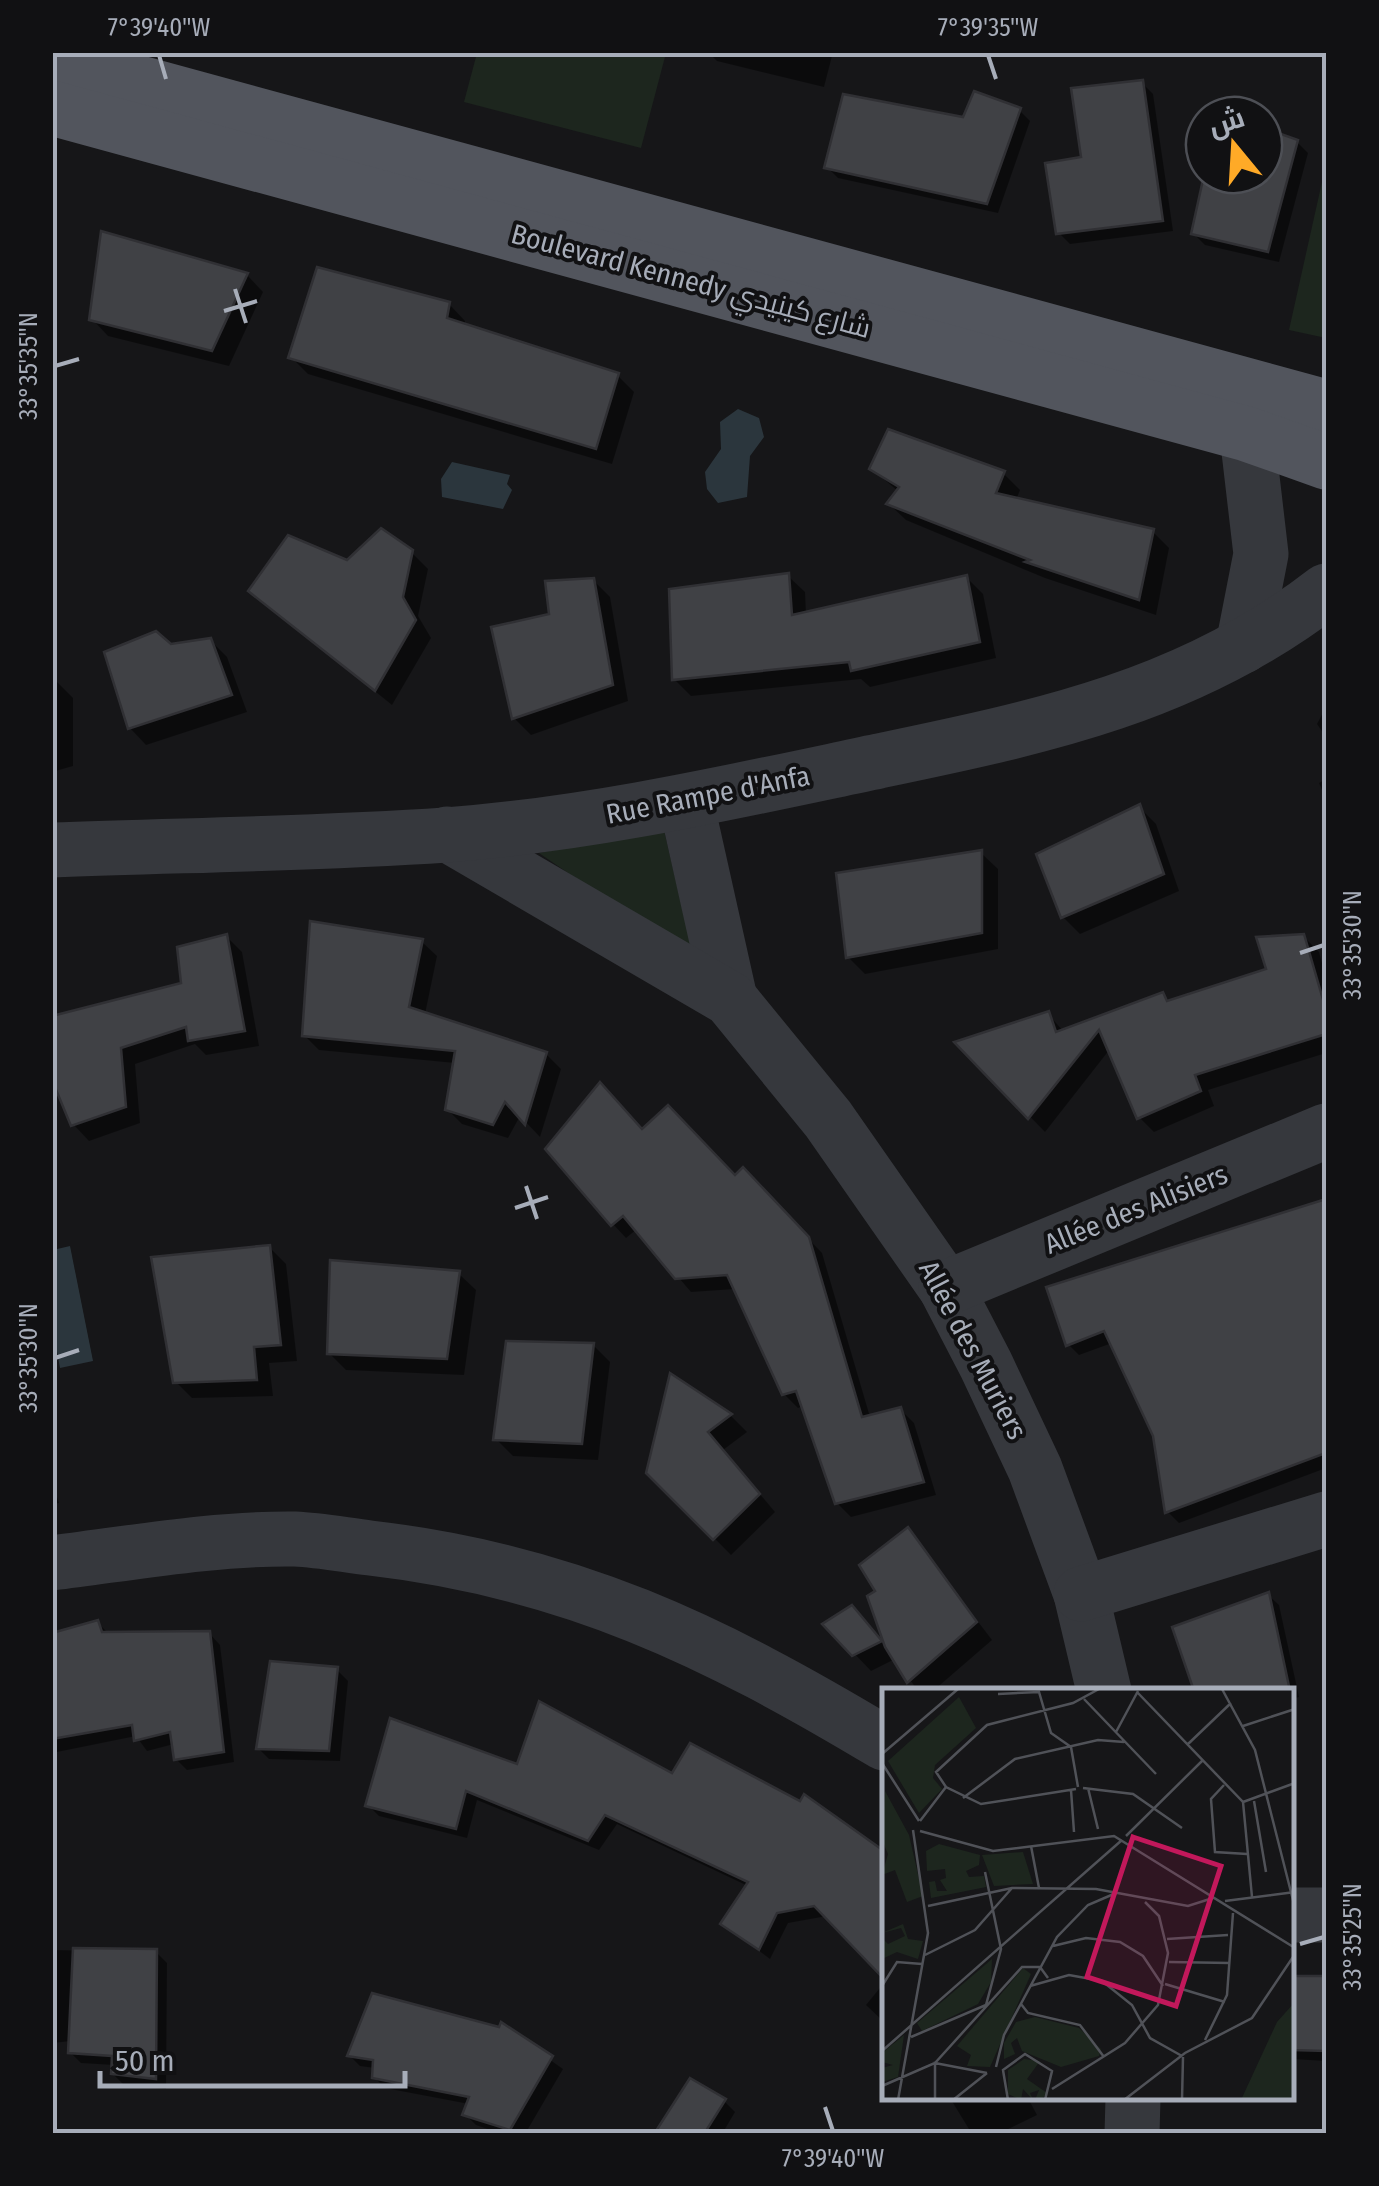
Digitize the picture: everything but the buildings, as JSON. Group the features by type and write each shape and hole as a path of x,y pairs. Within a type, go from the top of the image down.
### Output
{"main road":[{"name":"Boulevard Kennedy شارع كينيدي","path":"52,59 1258,413 1326,462"},
{"name":"Boulevard Kennedy شارع كينيدي","path":"52,108 1258,413 1326,407"}],"street":[{"path":"1242,646 1261,554 1258,413"},
{"name":"Rue Rampe d'Anfa","path":"52,850 447,834 686,802 1099,710 1180,680 1242,646 1326,591"},
{"name":"Allée des Muriers","path":"686,802 730,1000"},
{"name":"Allée des Muriers","path":"447,834 730,1000 828,1119 946,1288 1035,1470 1081,1594 1096,1684"},
{"name":"Allée des Alisiers","path":"946,1288 1326,1131"},
{"path":"1081,1594 1326,1518"},
{"path":"52,1564 159,1549 295,1539 436,1555 576,1592 685,1632 882,1742"},
{"path":"1294,1915 1326,1914"},
{"path":"1132,2101 1132,2134"}],"shaded area":[{"path":"477,53 666,53 641,148 464,102"},
{"path":"1326,164 1326,338 1289,330"},
{"path":"738,409 759,418 764,437 750,456 747,497 718,503 707,489 705,472 721,449 720,422"},
{"path":"452,462 510,475 507,484 512,490 503,509 442,497 441,479"},
{"path":"664,830 694,959 539,853"},
{"path":"70,1246 93,1361 60,1368 53,1330 53,1250"}]}
